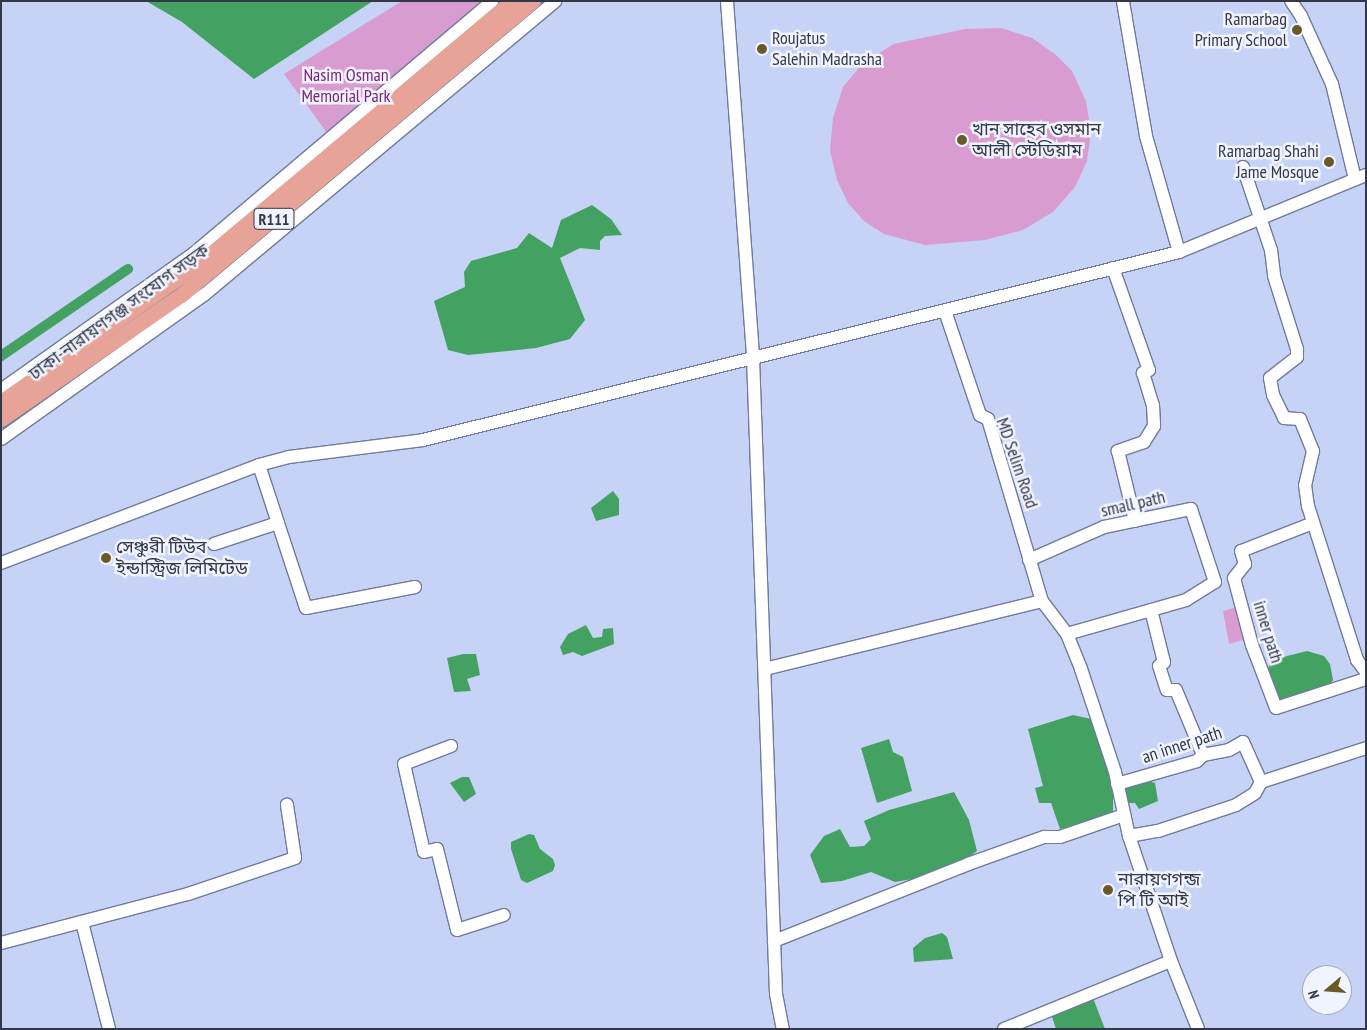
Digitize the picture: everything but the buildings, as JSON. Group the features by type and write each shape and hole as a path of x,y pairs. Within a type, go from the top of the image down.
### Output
{"main road":[{"name":"ঢাকা-নারায়ণগঞ্জ সংযোগ সড়ক","path":"1,402 202,262 512,1"},
{"name":"ঢাকা-নারায়ণগঞ্জ সংযোগ সড়ক","path":"1,419 181,295 533,1"}],"street":[{"path":"1,390 193,254 492,1"},
{"path":"1,439 204,295 555,1"},
{"path":"727,1 753,358 776,994 783,1029"},
{"path":"1122,1 1146,136 1179,252"},
{"path":"1,563 259,465 289,457 423,440 1179,252 1360,177 1332,84 1301,16 1291,1"},
{"path":"1243,167 1260,218 1297,349 1297,357 1270,378 1273,395 1284,418 1300,419 1313,451 1305,485 1313,523 1357,660 1366,672"},
{"path":"1113,268 1149,370 1143,373 1153,405 1154,426 1144,442 1118,451 1135,521"},
{"name":"MD Selim Road","path":"945,311 980,415 988,419 1042,601"},
{"path":"259,465 306,608 416,587"},
{"name":"small path","path":"1030,560 1104,527 1191,509 1215,582"},
{"path":"214,544 278,523"},
{"path":"1067,634 1186,600 1215,582 1234,578 1245,564 1241,551 1313,523"},
{"name":"inner path","path":"1234,578 1252,644 1276,708 1366,679"},
{"path":"765,670 1042,601 1067,634 1091,697 1117,784 1129,836 1171,961 1198,1029"},
{"path":"1151,610 1164,662 1159,666 1167,690 1176,690 1203,755"},
{"name":"an inner path","path":"1117,784 1197,761 1203,755 1229,750 1243,742 1261,782"},
{"path":"451,746 404,764 424,852 437,849 457,930 504,915"},
{"path":"1129,836 1158,831 1236,805 1255,793 1261,782 1366,748"},
{"path":"1,943 188,894 295,858 287,805"},
{"path":"774,941 968,864 1044,837 1060,837 1124,815"},
{"path":"82,922 109,1029"},
{"path":"1004,1029 1171,961"}],"green space":[{"name":"Nasim Osman Memorial Park","path":"402,1 511,1 338,148 284,74"},
{"path":"1001,28 1032,38 1056,55 1072,71 1086,101 1091,132 1087,161 1075,187 1053,212 1023,230 985,240 925,245 884,234 864,221 848,203 837,180 830,150 833,118 843,87 863,63 894,44 965,29"},
{"path":"1241,606 1250,638 1229,644 1223,611"}],"shaded area":[{"path":"146,1 373,1 254,79 182,22"},
{"path":"592,205 611,219 622,235 605,236 600,241 600,250 580,248 560,258 585,320 570,339 536,348 468,355 448,350 434,301 465,287 464,272 471,261 517,248 529,233 552,248 561,220"},
{"path":"613,491 619,499 619,515 596,521 591,508"},
{"path":"586,625 593,638 602,637 603,629 613,628 614,644 582,656 573,652 563,655 560,647 568,634"},
{"path":"1307,651 1324,656 1330,664 1333,680 1329,686 1283,701 1278,699 1268,677 1269,665 1275,659"},
{"path":"463,654 476,654 480,675 467,679 471,691 454,692 447,658"},
{"path":"1073,715 1091,719 1113,786 1113,815 1060,829 1051,803 1039,803 1035,788 1043,786 1028,729"},
{"path":"889,739 893,752 903,757 912,791 877,803 861,748"},
{"path":"462,777 469,777 476,794 464,802 450,783"},
{"path":"1145,780 1155,783 1158,801 1139,809 1135,803 1127,803 1122,786"},
{"path":"954,792 969,820 977,851 958,865 930,876 895,882 871,872 842,881 821,883 810,855 824,836 840,829 850,847 864,846 871,839 864,821 889,810"},
{"path":"529,834 534,835 540,849 553,859 555,865 553,871 527,883 521,880 511,849 511,842"},
{"path":"942,933 947,937 953,959 914,962 913,948 925,938"},
{"path":"1093,998 1105,1029 1056,1029 1051,1014"}],"waterway":[{"path":"1,356 128,269"}],"place":[{"name":"Ramarbag Primary School","path":"1297,30"},
{"name":"Roujatus Salehin Madrasha","path":"762,49"},
{"name":"খান সাহেব ওসমান আলী স্টেডিয়াম","path":"962,140"},
{"name":"Ramarbag Shahi Jame Mosque","path":"1329,162"},
{"name":"সেঞ্চুরী টিউব ইন্ডাস্ট্রিজ লিমিটেড","path":"106,558"},
{"name":"নারায়ণগন্জ পি টি আই","path":"1108,890"}]}
